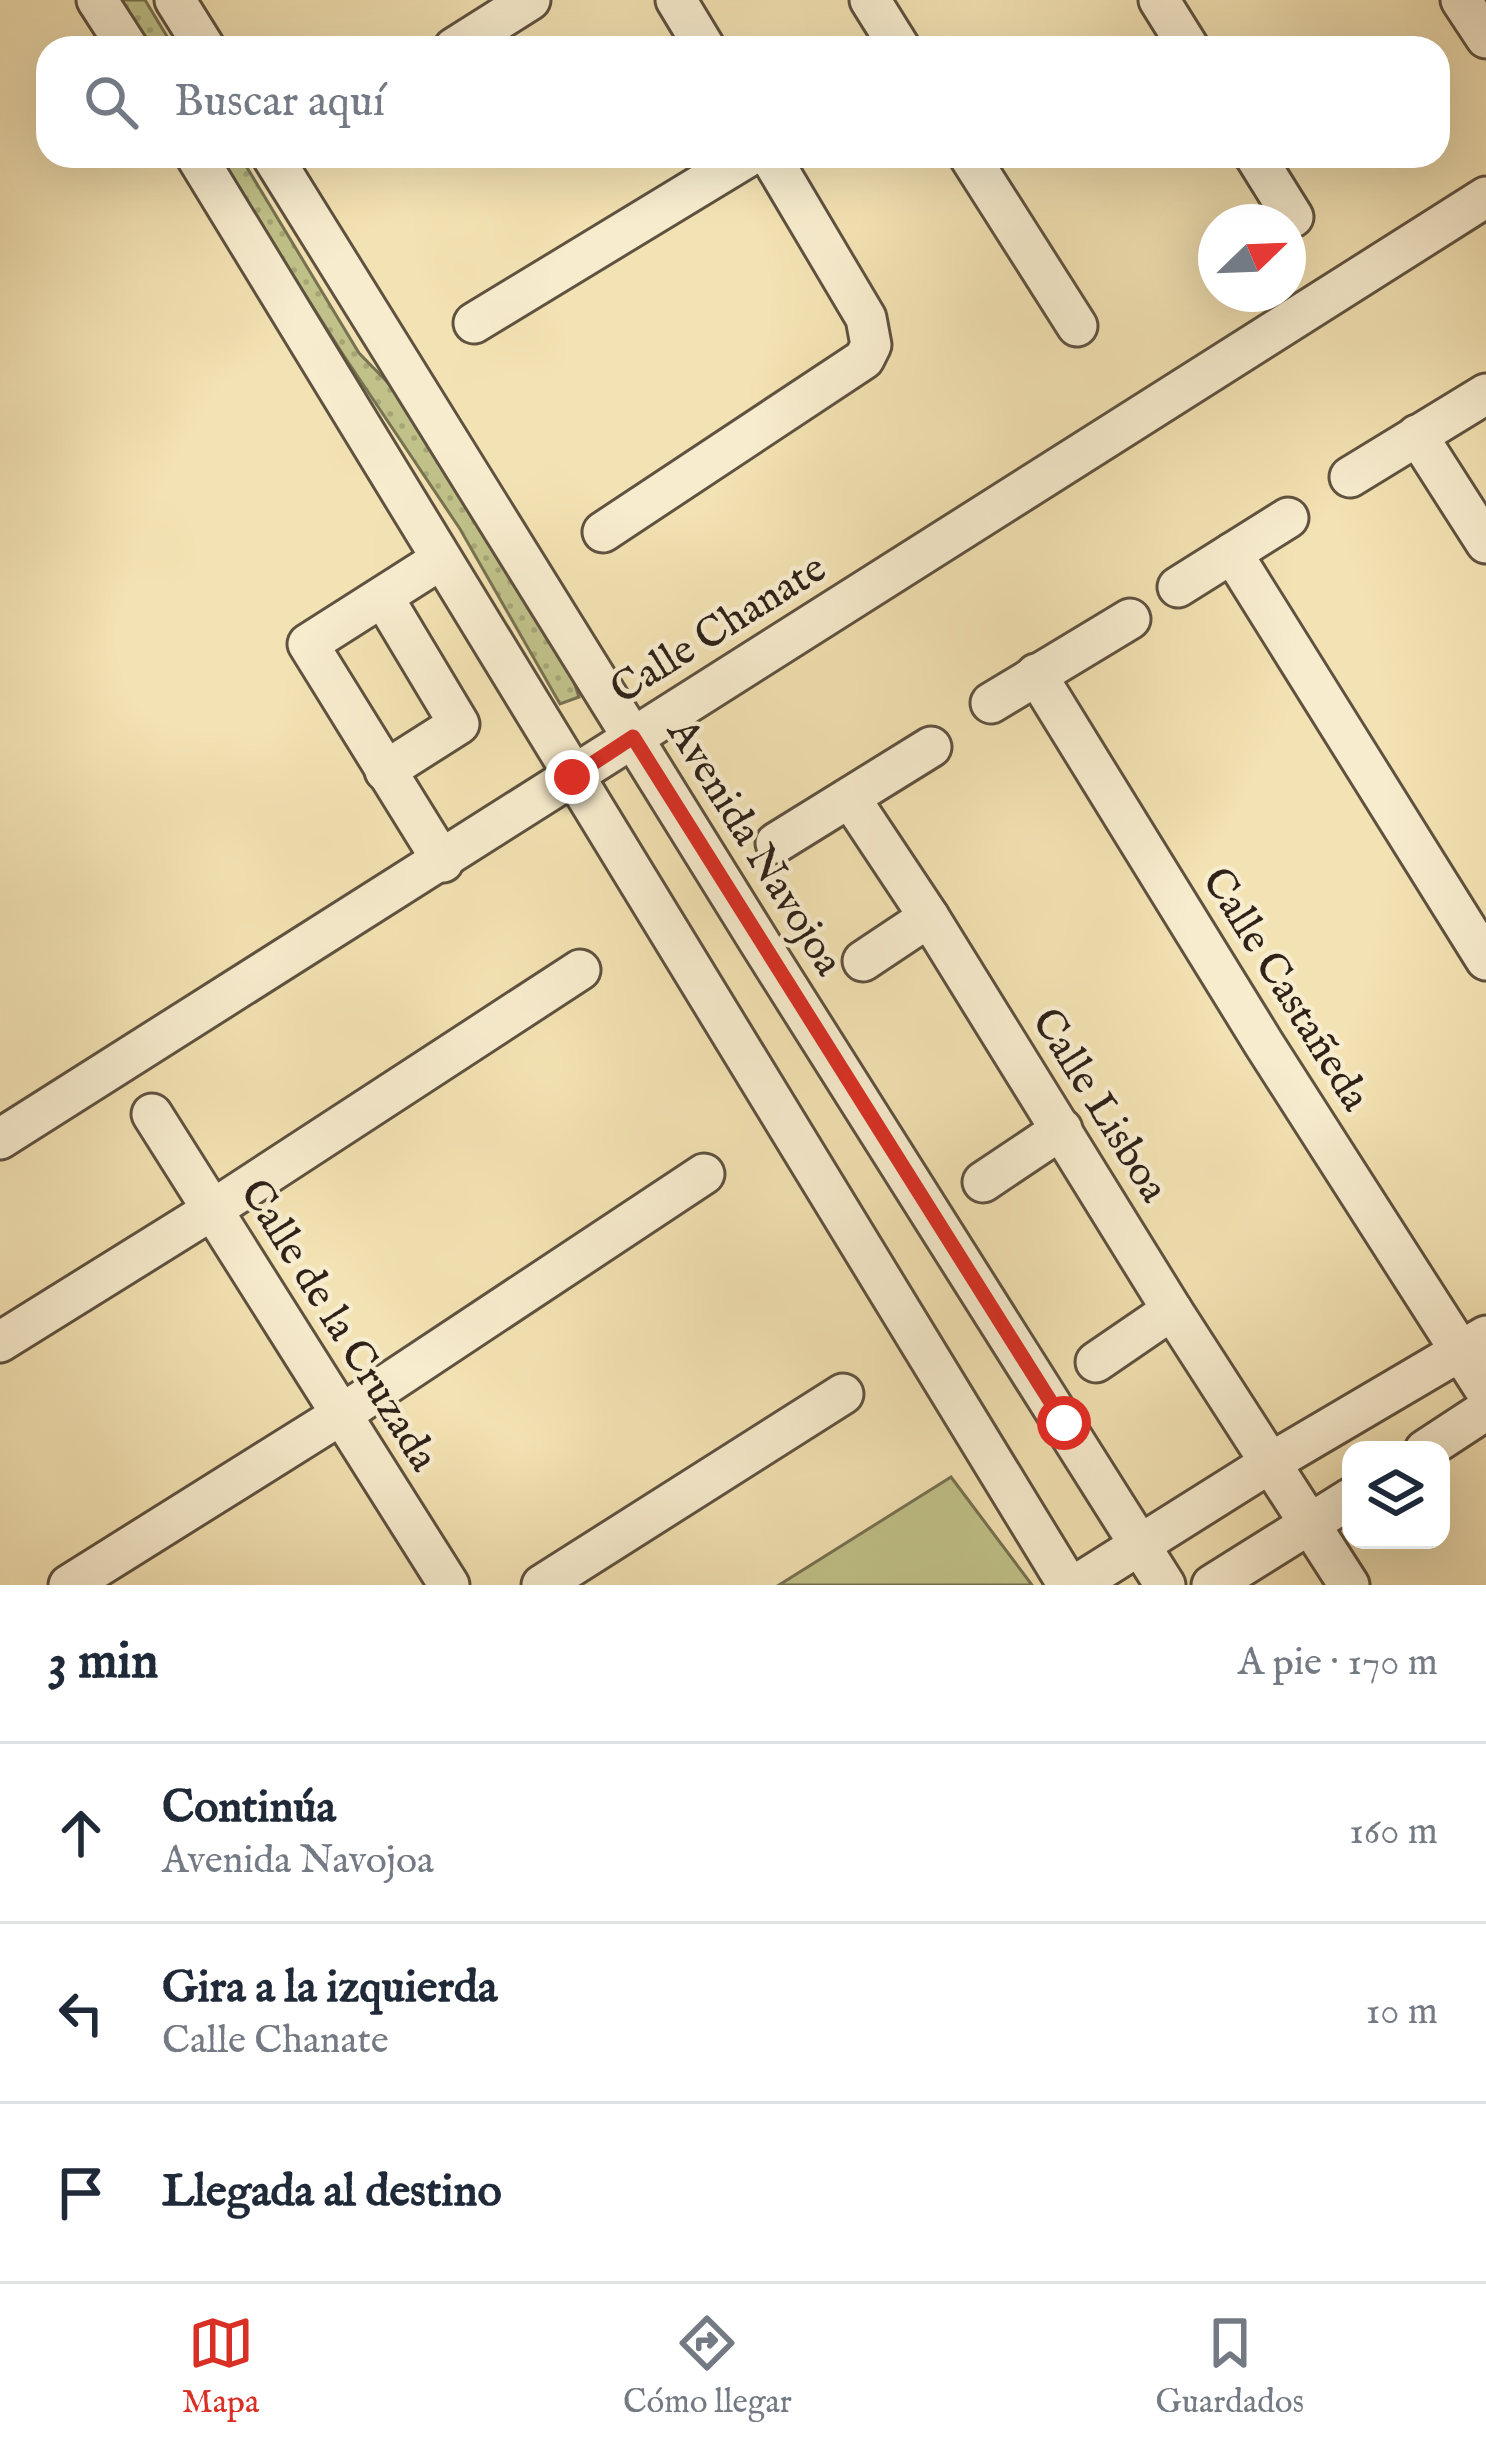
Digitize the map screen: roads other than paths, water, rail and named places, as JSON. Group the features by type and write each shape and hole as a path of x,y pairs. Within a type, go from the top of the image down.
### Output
{"street":[{"path":"98,0 120,36"},
{"path":"175,0 198,36"},
{"path":"473,36 530,0"},
{"path":"676,0 698,36"},
{"path":"870,0 892,36"},
{"path":"1159,0 1182,36"},
{"path":"1461,0 1486,38"},
{"path":"203,168 572,777 1072,1585 1473,1344"},
{"name":"Avenida Navojoa","path":"279,168 1165,1585"},
{"path":"474,323 729,168"},
{"path":"603,532 864,359 871,345 866,318 777,168"},
{"path":"977,168 1076,326"},
{"path":"1263,168 1285,204"},
{"name":"Calle Chanate","path":"0,1139 1486,197"},
{"path":"1350,477 1486,394"},
{"path":"1417,435 1486,544"},
{"path":"1178,587 1288,518"},
{"path":"1232,553 1486,960"},
{"path":"440,560 308,644 443,862"},
{"path":"382,597 459,724 385,771"},
{"path":"991,703 1130,620"},
{"name":"Calle Castañeda","path":"1036,674 1473,1344 1486,1390"},
{"path":"776,843 931,747"},
{"name":"Calle Lisboa","path":"850,798 1349,1585"},
{"path":"863,961 929,916"},
{"path":"0,1342 580,970"},
{"name":"Calle de la Cruzada","path":"152,1114 448,1585"},
{"path":"983,1182 1061,1129"},
{"path":"69,1585 342,1414 704,1174"},
{"path":"1096,1362 1172,1310"},
{"path":"542,1585 843,1394"},
{"path":"1439,1441 1486,1410"},
{"path":"1212,1585 1342,1504"}]}
